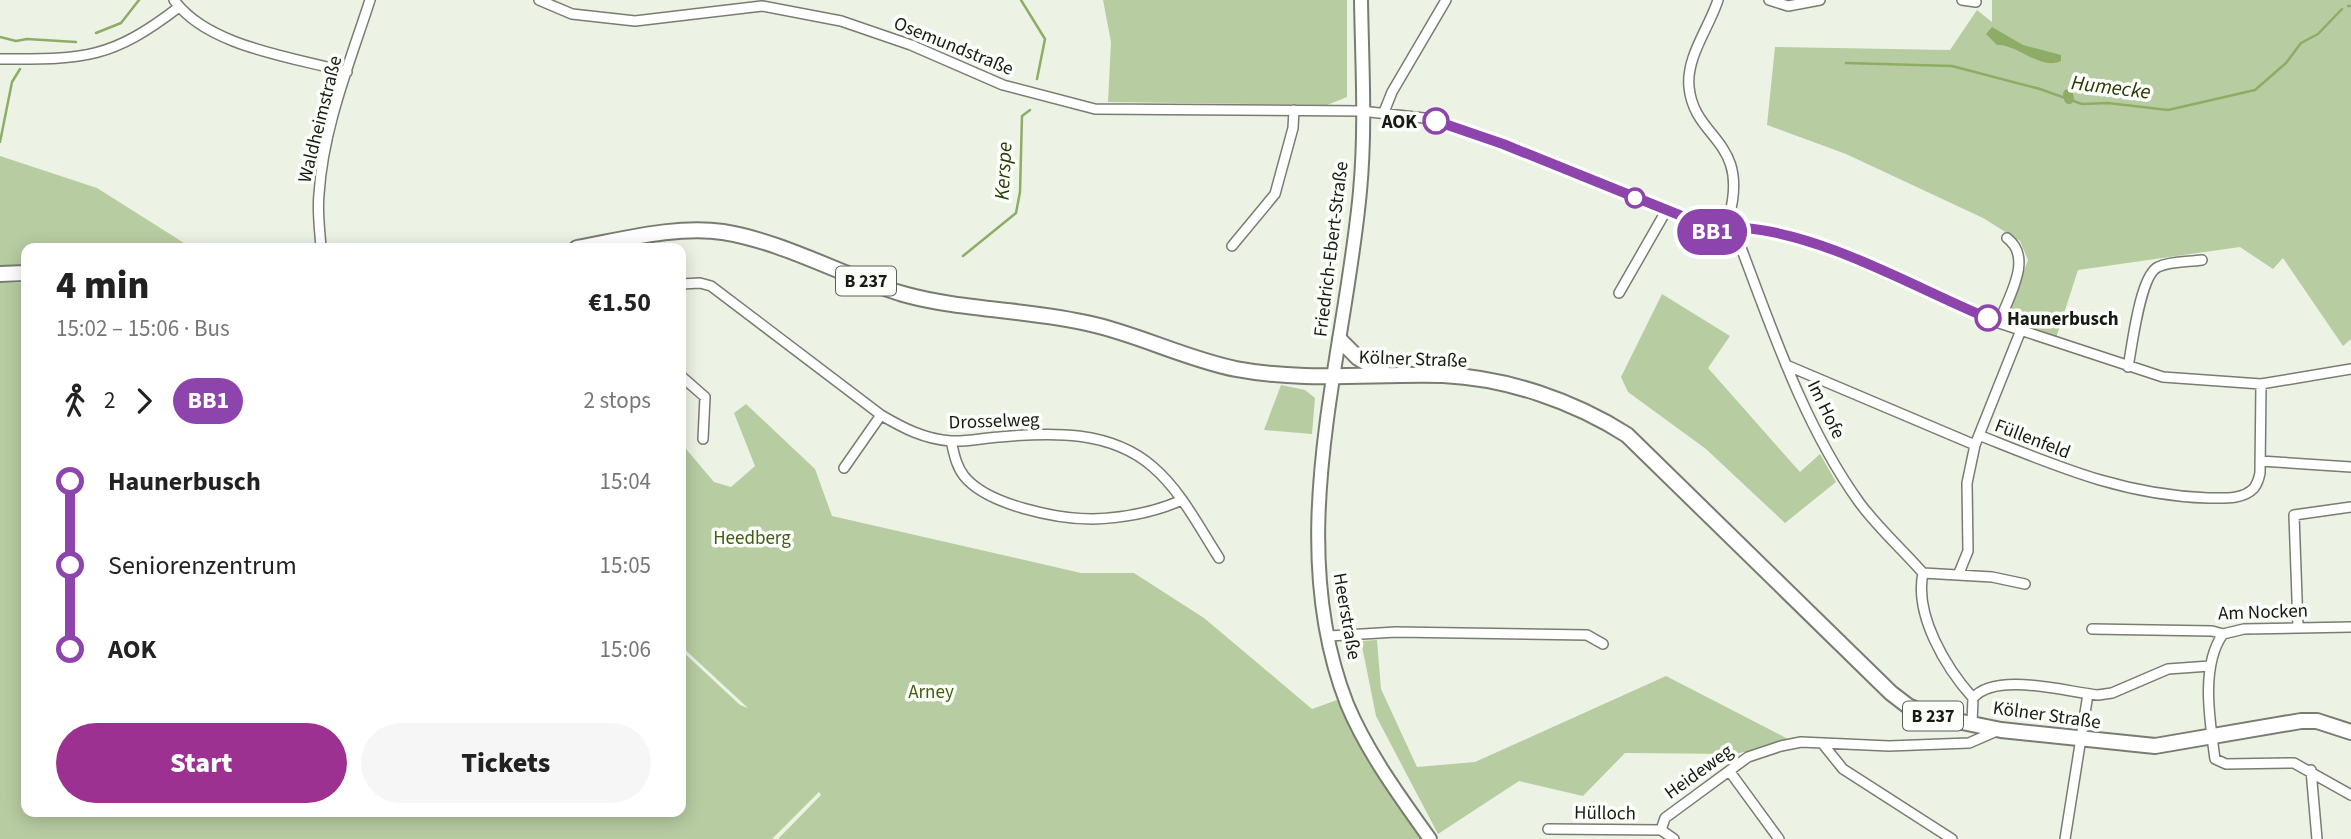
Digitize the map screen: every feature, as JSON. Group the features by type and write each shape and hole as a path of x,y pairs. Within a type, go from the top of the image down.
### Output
{"main road":[{"name":"Friedrich-Ebert-Straße","path":"1333,376 1360,189 1361,0"},
{"name":"Kölner Straße","path":"627,243 677,232 719,232 747,237 869,283 925,299 1089,323 1234,368 1264,373 1446,376 1500,383 1561,402 1627,435 1891,693 1908,706 1928,715 2001,730 2155,746 2301,721 2317,722 2351,732"},
{"path":"0,274 21,274"},
{"path":"1340,340 1358,358 1389,375"},
{"name":"Heerstraße","path":"1333,376 1319,499 1321,578 1329,636 1348,704 1394,788 1430,839"}],"street":[{"name":"Waldheimstraße","path":"321,243 318,205 321,171 347,72 370,0"},
{"name":"Osemundstraße","path":"539,0 572,14 635,21 762,6 841,21 911,45 1003,85 1095,109 1361,111"},
{"path":"1384,112 1392,92 1446,0"},
{"path":"1718,0 1690,67 1689,85 1691,98 1700,116 1726,149 1731,163 1734,185 1729,217"},
{"path":"1769,0 1788,6 1820,0"},
{"path":"1962,0 1976,2"},
{"path":"0,59 76,58 98,54 121,46 176,4 201,27 236,41 347,72"},
{"path":"1232,246 1275,194 1293,128 1294,110"},
{"path":"1361,111 1384,112 1462,128 1709,227 1720,236 1737,237 1743,228"},
{"path":"1619,293 1666,211"},
{"path":"1709,227 1716,216 1729,217 1743,228 1801,238 1999,323 2163,377 2261,384 2351,369"},
{"name":"Im Hofe","path":"1737,237 1786,365 1836,466 1860,503 1923,573"},
{"path":"1999,323 2022,259 2017,246 2007,238"},
{"path":"2128,367 2141,298 2151,272 2158,266 2202,260"},
{"name":"Drosselweg","path":"686,284 711,286 881,415 909,431 951,441 1013,435 1078,435 1124,448 1152,466 1182,500 1219,558"},
{"path":"1981,436 2021,330"},
{"name":"Füllenfeld","path":"1786,365 1975,445 1981,436 2084,476 2142,493 2230,498 2256,487 2260,461"},
{"path":"686,380 705,397 703,439"},
{"path":"2261,384 2260,461 2351,467"},
{"path":"844,468 881,415"},
{"path":"951,441 960,468 972,484 981,492 1020,507 1092,519 1160,509 1182,500"},
{"path":"1959,573 1968,551 1967,483 1975,445"},
{"path":"2298,626 2294,515 2351,507"},
{"path":"1973,698 1954,675 1926,614 1920,588 1923,573 1959,573 2025,584"},
{"name":"Am Nocken","path":"2092,629 2212,631 2223,634 2244,629 2351,626"},
{"path":"1329,636 1396,632 1587,635 1603,644"},
{"path":"2223,634 2214,650 2210,666 2212,738 2218,762 2294,763 2311,770 2351,795"},
{"path":"1972,723 1973,698 1980,690 1999,684 2088,694 2112,693 2168,669 2210,666"},
{"path":"2065,839 2088,694"},
{"name":"Heideweg","path":"1674,839 1661,830 1665,818 1748,757 1801,742 1889,746 1969,743 2001,730"},
{"path":"1822,743 1843,769 1952,839"},
{"path":"2311,770 2317,839"},
{"path":"1730,772 1779,839"},
{"name":"Hülloch","path":"1548,828 1661,830"}],"green space":[{"path":"1103,0 1347,0 1347,97 1327,105 1108,102 1111,42"},
{"path":"1992,0 2351,0 2351,339 2343,346 2283,258 2273,269 2240,247 2078,270 2056,338 2006,320 2028,260 2020,241 1983,218 1846,154 1767,125 1775,47 1950,50 1977,10 1992,22"},
{"path":"0,156 97,188 184,243 21,243 21,268 0,267"},
{"name":"Arney","path":"0,283 21,283 21,817 686,817 686,655 740,705 748,708 686,651 686,449 714,482 731,487 755,466 734,413 746,404 815,469 832,516 1081,573 1134,573 1204,618 1312,709 1337,700 1421,839 778,839 821,795 819,792 772,839 0,839"},
{"path":"1662,294 1730,336 1708,368 1800,472 1820,454 1836,482 1785,523 1706,449 1628,392 1621,377"},
{"path":"1281,385 1305,390 1315,398 1312,434 1264,430"},
{"path":"1377,640 1381,689 1417,767 1475,762 1666,676 1792,741 1735,754 1625,753 1583,796 1519,781 1438,834 1376,716 1361,641"}],"shaded area":[{"path":"1992,27 2023,45 2061,55 2061,61 2045,63 2013,48 1997,45 1986,34"}],"waterway":[{"path":"96,33 121,23 139,0"},
{"name":"Kerspe","path":"1021,0 1045,39 1037,79"},
{"name":"Humecke","path":"1846,63 1952,66 2040,89 2082,104 2108,103 2168,110 2255,90 2286,63 2301,43 2318,34 2342,9"},
{"path":"0,37 16,41 27,39 76,42"},
{"path":"0,142 12,82 20,69"},
{"name":"Humecke","path":"2068,94 2069,99"},
{"name":"Kerspe","path":"963,256 1016,213 1020,192 1022,116 1030,110"}],"bus line":[{"name":"BB1","path":"1436,121 1462,128 1709,227 1713,233 1720,236 1737,237 1743,228 1801,238 1988,318"}],"place":[{"name":"AOK","path":"1436,121"},
{"name":"Haunerbusch","path":"1988,318"}],"park label":[{"name":"Heedberg","path":"752,537"}]}
